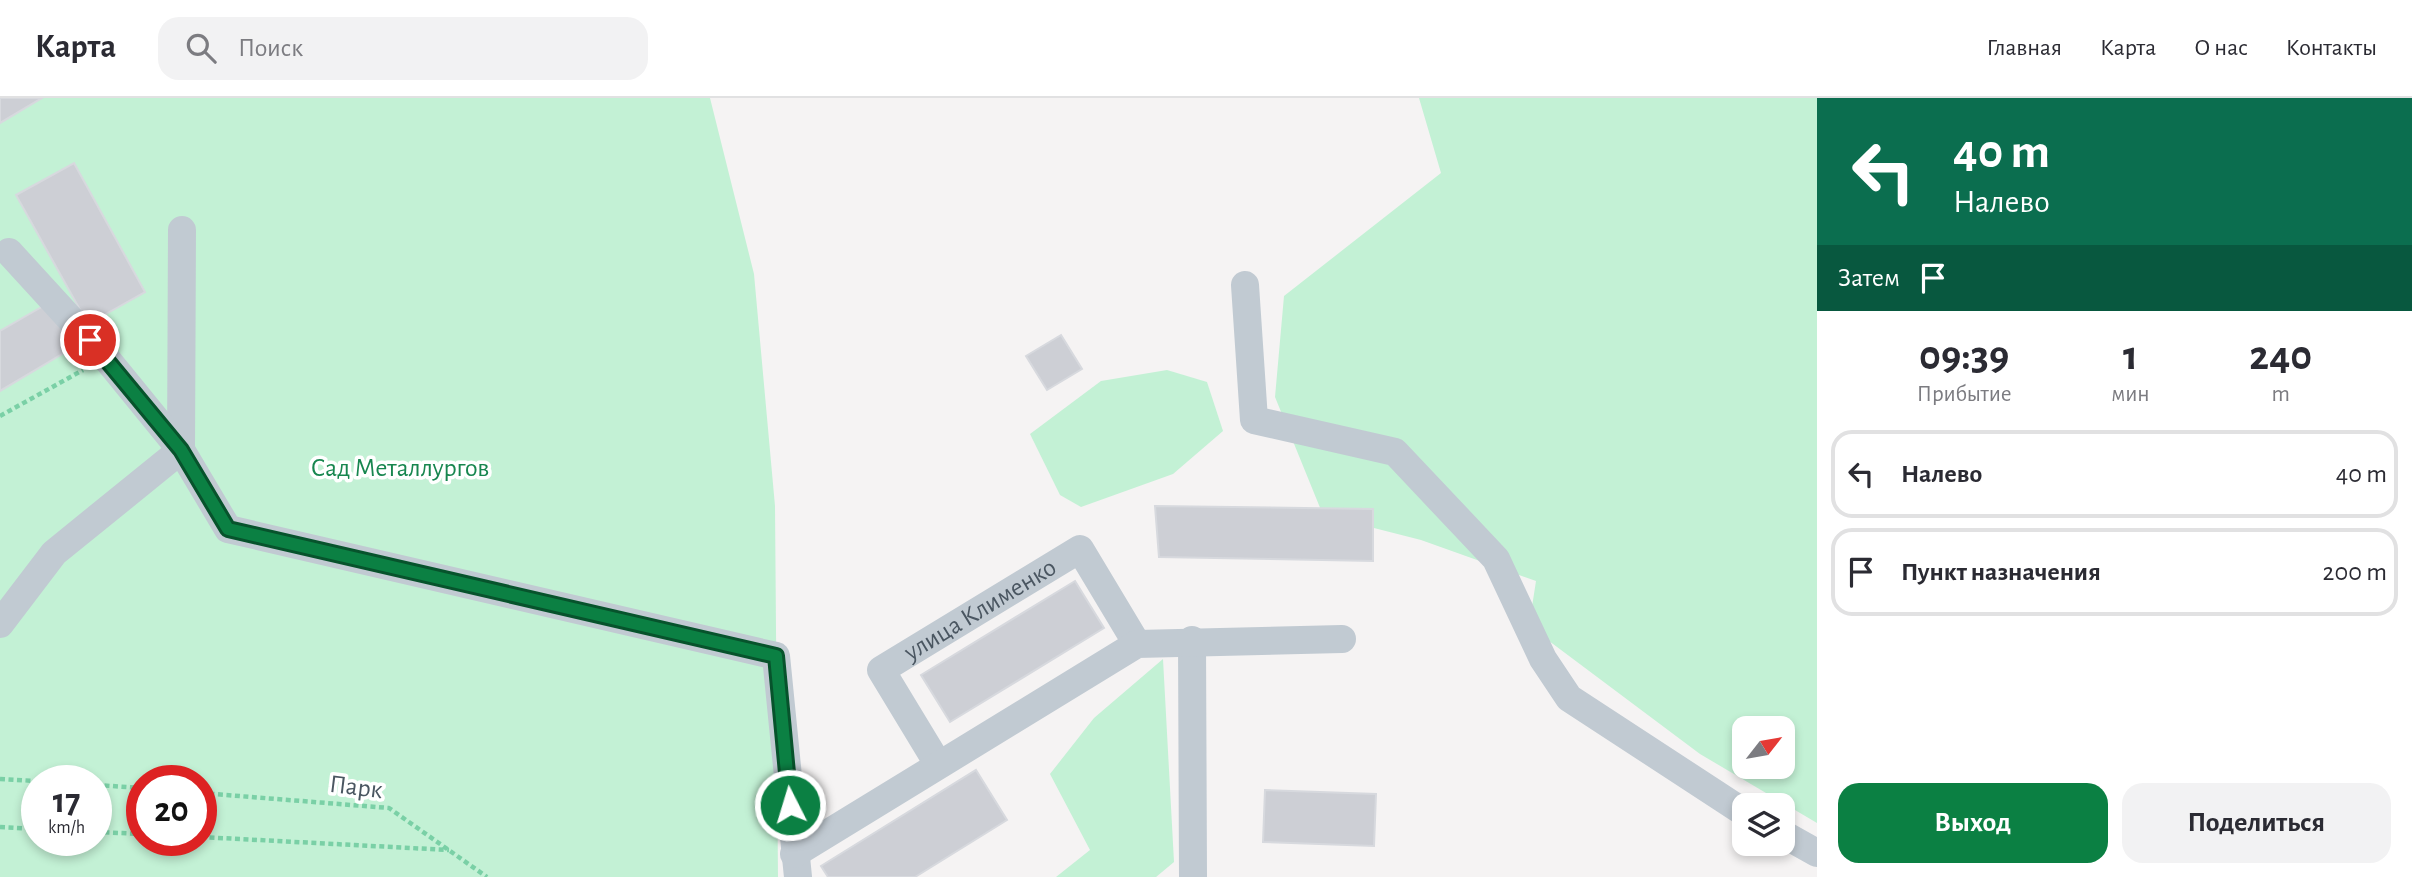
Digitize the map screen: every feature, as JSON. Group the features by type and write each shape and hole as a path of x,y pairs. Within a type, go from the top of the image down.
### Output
{"street":[{"path":"181,450 182,230"},
{"path":"9,252 106,358 181,450 228,529 776,656 796,866"},
{"path":"1245,285 1254,420 1395,452 1496,559 1543,659 1569,698 1732,805"},
{"path":"0,624 54,553 181,450"},
{"name":"улица Клименко","path":"938,764 881,670 951,627 1080,549 1137,643"},
{"path":"796,866 938,764 1137,643 1342,639"},
{"path":"1192,640 1193,877"},
{"path":"1795,841 1817,853"}],"path":[{"path":"0,416 106,358"},
{"path":"0,779 21,781"},
{"name":"Парк","path":"217,794 388,808 487,877"},
{"path":"0,827 21,828"},
{"path":"217,838 449,850"}],"green space":[{"name":"Сад Металлургов","path":"0,98 710,98 754,274 775,506 778,877 0,877"},
{"path":"1419,98 1817,98 1817,823 1795,810 1795,793 1766,793 1742,779 1796,779 1796,716 1732,716 1732,773 1700,754 1529,626 1536,581 1421,540 1323,515 1275,397 1284,296 1441,173"},
{"path":"1167,370 1207,382 1223,431 1173,474 1081,507 1060,495 1030,434 1101,381"},
{"path":"1163,659 1174,862 1156,877 1056,877 1090,850 1050,774 1094,718"}],"building":[{"path":"0,98 42,98 0,123"},
{"path":"74,163 145,292 88,324 16,195"},
{"path":"45,305 74,347 0,391 0,331"},
{"path":"1061,335 1082,369 1047,390 1026,356"},
{"path":"1155,506 1373,509 1373,561 1159,557"},
{"path":"1075,581 1104,628 950,722 921,675"},
{"path":"976,770 1007,820 915,877 828,877 821,866"},
{"path":"1265,790 1376,794 1374,846 1263,842"}],"route":[{"path":"90,340 181,450 228,529 776,656 790,805"}]}
